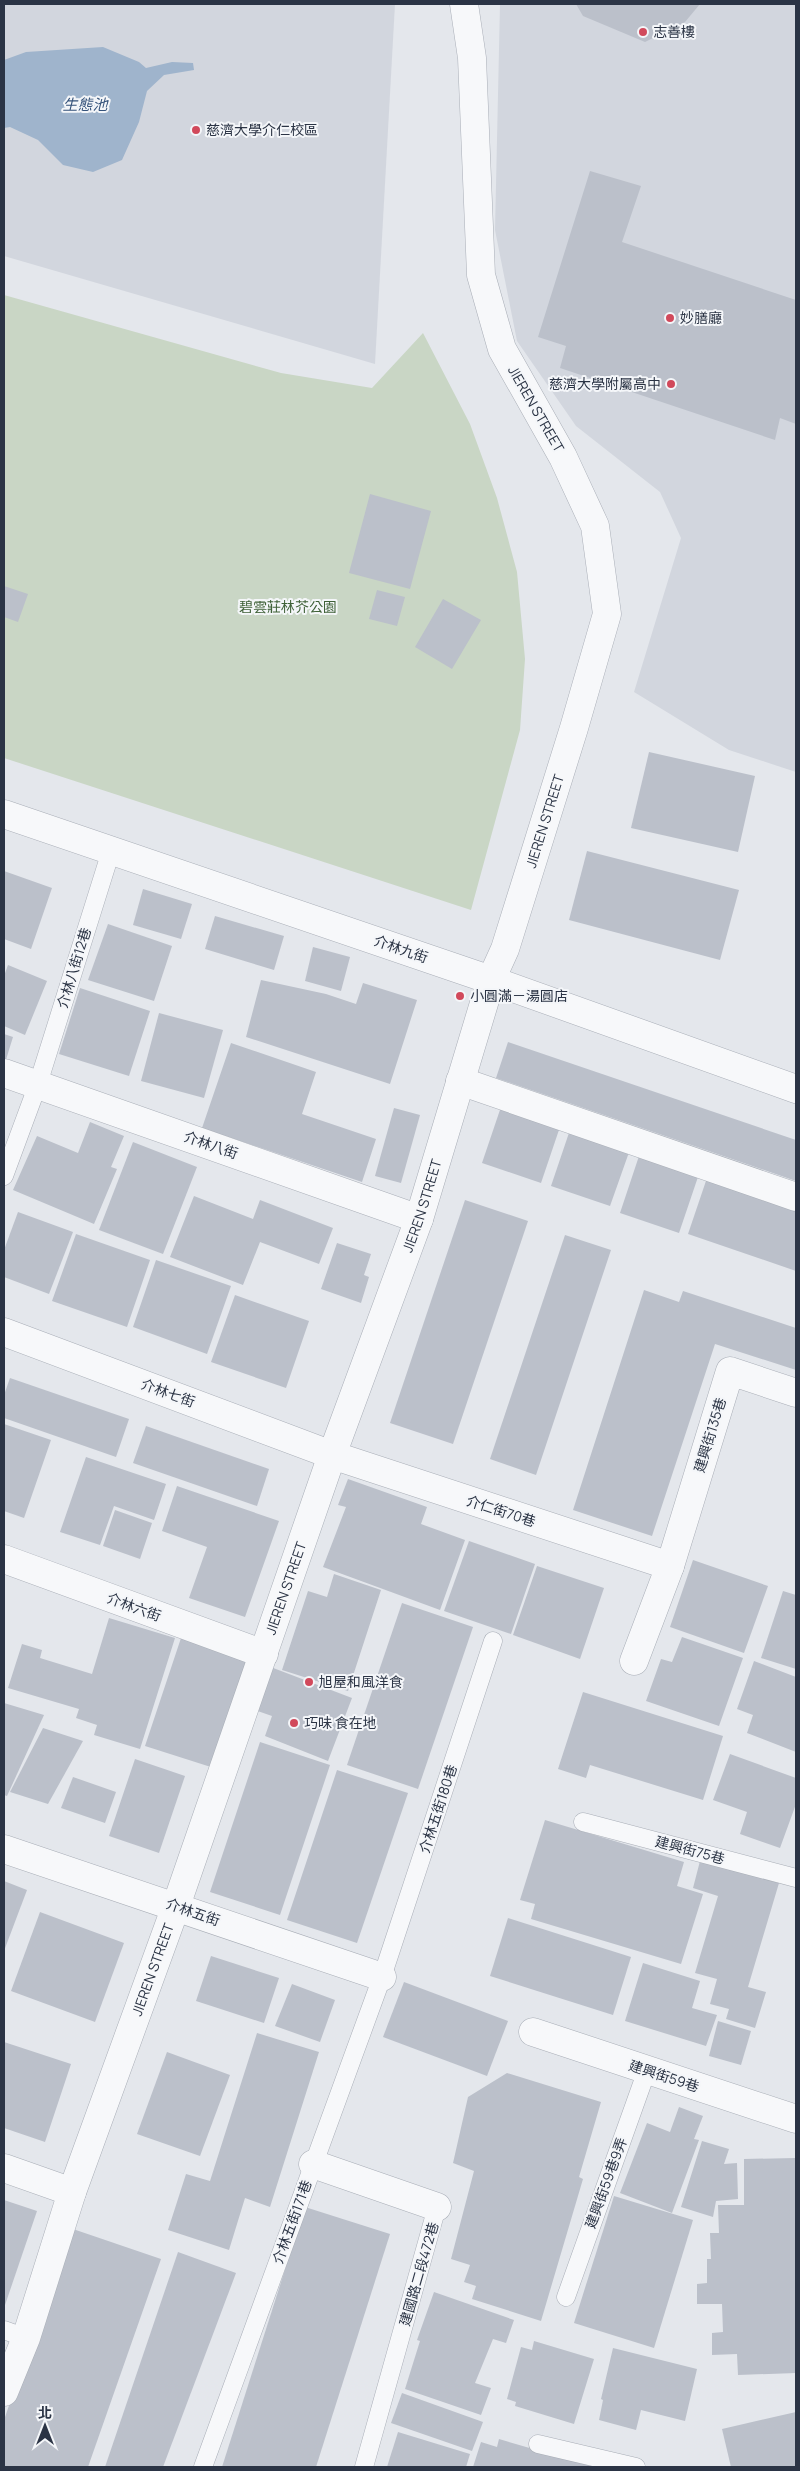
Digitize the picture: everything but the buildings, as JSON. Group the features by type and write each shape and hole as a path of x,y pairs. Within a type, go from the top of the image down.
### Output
{"street":[{"name":"JIEREN STREET","path":"4,2392 15,2334 72,2192 176,1906 332,1455 419,1219 491,980 508,940 574,728 607,614 595,526 564,457 502,349 481,275 472,58 464,4"},
{"name":"介林九街","path":"4,814 491,980 796,1089"},
{"name":"介林八街","path":"4,1073 419,1219"},
{"path":"460,1081 796,1197"},
{"name":"介林七街","path":"4,1332 332,1455"},
{"name":"建興街135巷","path":"670,1566 730,1371 796,1393"},
{"name":"介仁街70巷","path":"332,1455 670,1566"},
{"name":"介林六街","path":"4,1559 264,1654"},
{"path":"634,1661 670,1566"},
{"name":"介林五街","path":"4,1849 382,1976"},
{"name":"建興街59巷","path":"533,2032 796,2119"},
{"name":"建國路二段472巷","path":"313,2164 437,2207"},
{"path":"4,2168 72,2192"}],"lane":[{"name":"介林八街12巷","path":"4,1176 38,1084 111,851"},
{"name":"介林五街180巷","path":"382,1976 493,1641"},
{"name":"建興街75巷","path":"583,1822 796,1878"},
{"name":"介林五街171巷","path":"203,2467 382,1976"},
{"name":"建興街59巷9弄","path":"566,2296 646,2070"},
{"name":"建國路二段472巷","path":"364,2467 437,2207"},
{"path":"538,2444 636,2467"}],"shaded area":[{"name":"慈濟大學介仁校區","path":"4,4 395,4 375,364 4,256"},
{"name":"慈濟大學附屬高中","path":"500,4 796,4 796,772 729,750 634,692 681,538 660,492 576,426 517,341 495,230"}],"green space":[{"name":"碧雲莊林芥公園","path":"4,295 281,373 372,388 423,333 470,424 497,498 517,572 525,659 520,730 471,910 4,758"}],"water":[{"name":"生態池","path":"103,47 139,62 146,68 172,62 193,63 194,70 164,75 147,91 139,122 122,160 93,172 63,165 38,140 10,127 4,128 4,60 26,52"}],"place":[{"name":"志善樓","path":"643,32"},
{"name":"慈濟大學介仁校區","path":"196,130"},
{"name":"妙膳廳","path":"670,318"},
{"name":"慈濟大學附屬高中","path":"671,384"},
{"name":"小圓滿－湯圓店","path":"460,996"},
{"name":"旭屋和風洋食","path":"309,1682"},
{"name":"巧味 食在地","path":"294,1723"}]}
